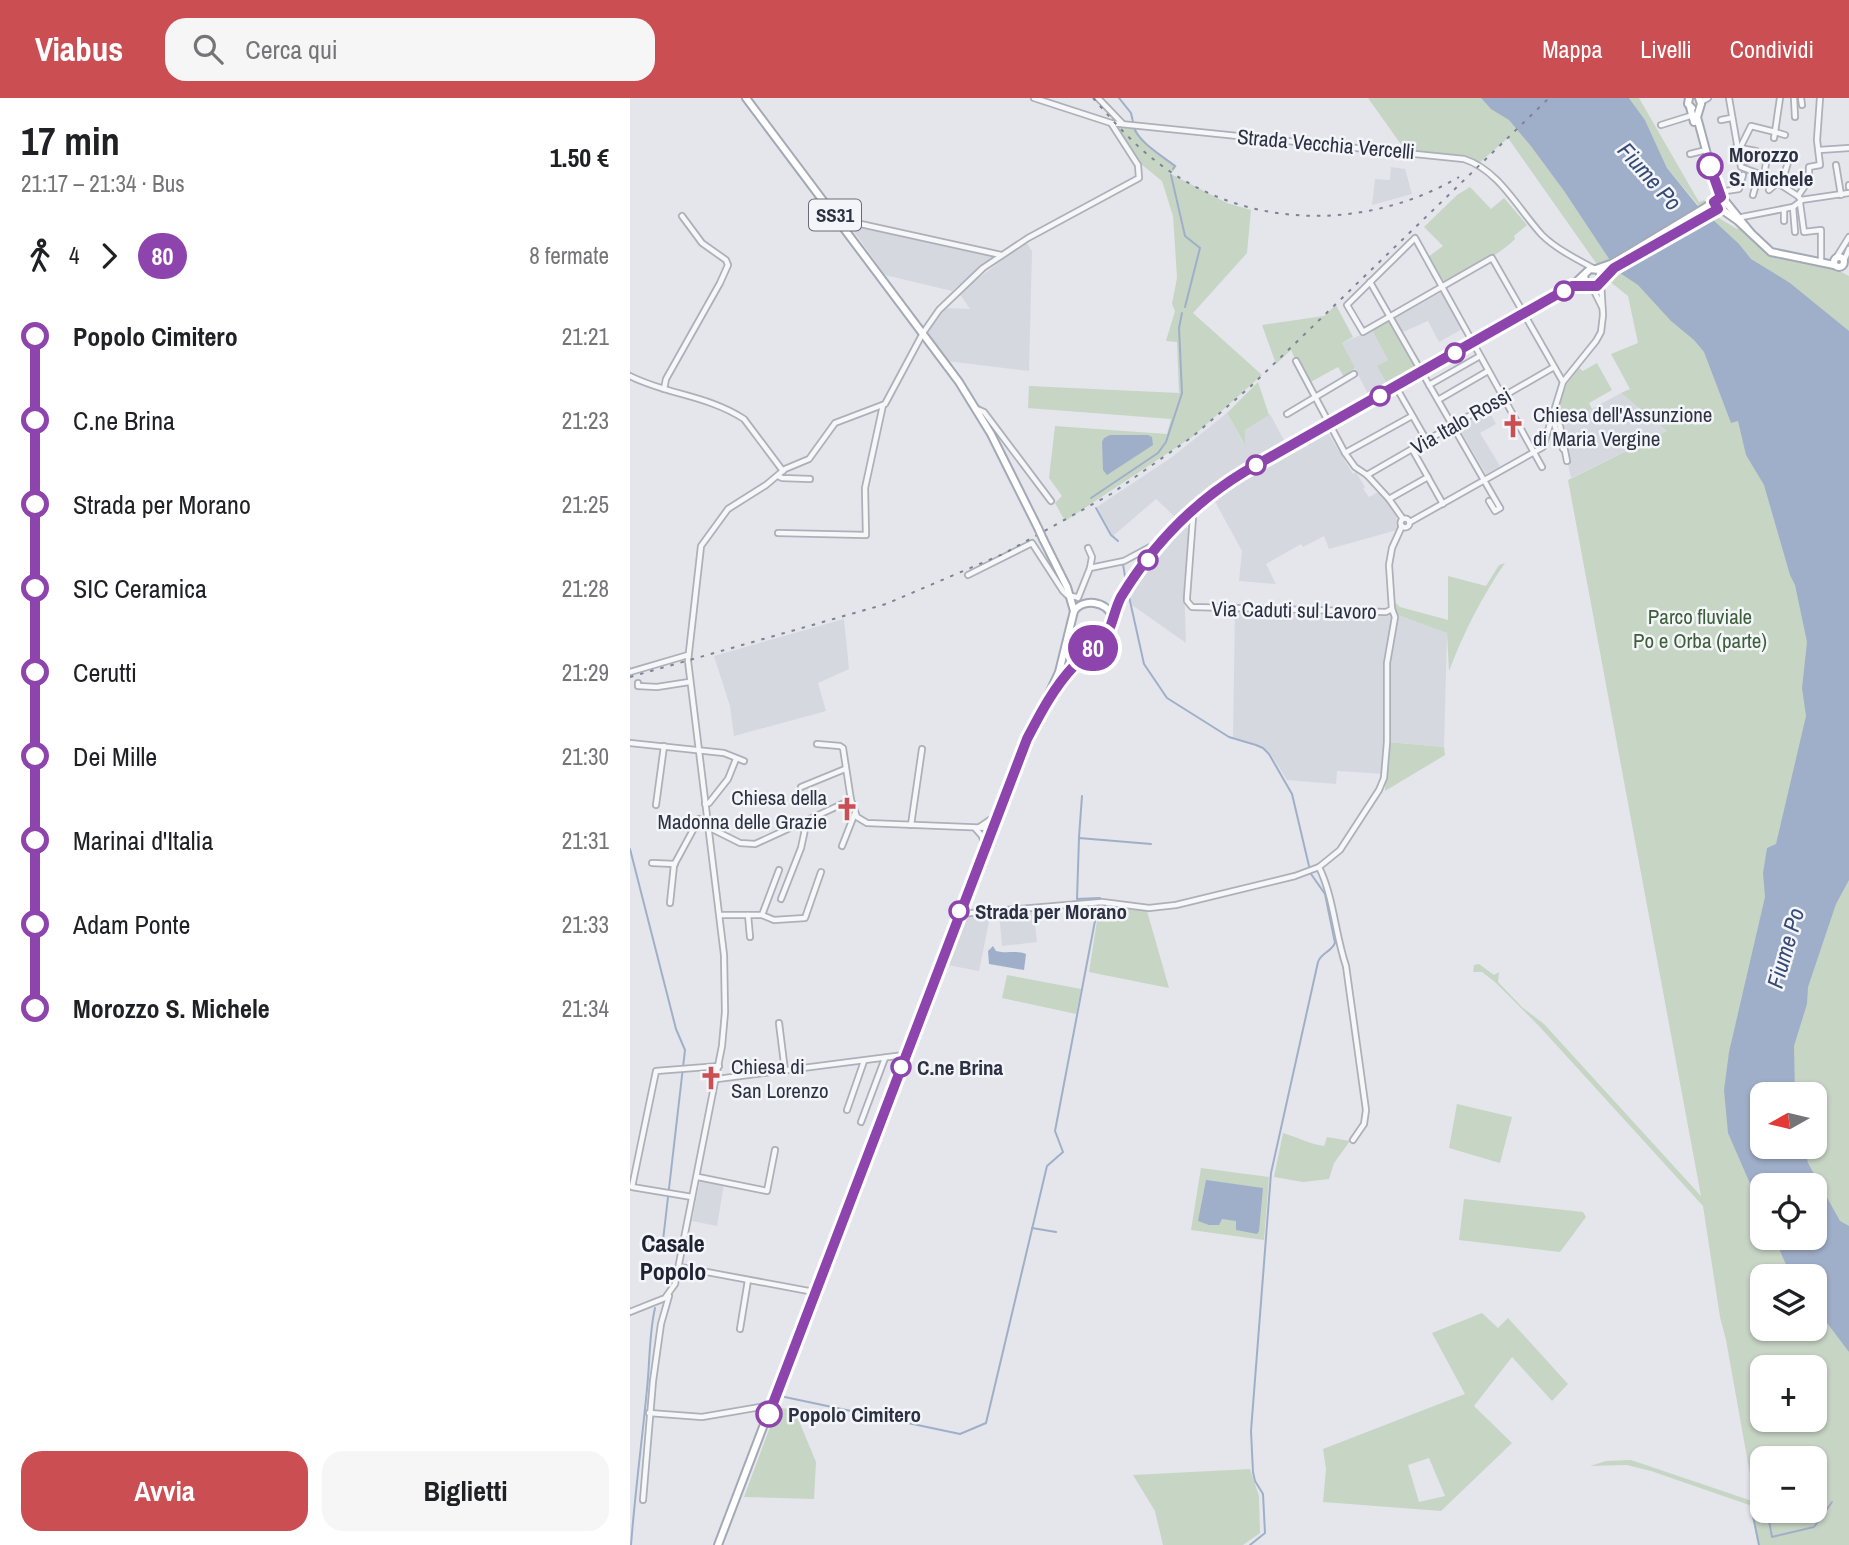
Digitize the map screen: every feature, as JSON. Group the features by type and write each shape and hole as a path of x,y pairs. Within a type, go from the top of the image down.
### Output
{"main road":[{"name":"SS31","path":"746,98 977,409 1067,587 1075,597 1089,603"},
{"path":"1689,98 1688,104 1717,203 1772,252 1822,262 1840,260"},
{"path":"1690,107 1696,109 1702,101"},
{"path":"1702,101 1697,117 1717,203"},
{"path":"1045,706 1072,668 1106,636 1112,616 1125,591 1158,546 1188,512 1225,484 1572,286 1585,274 1613,263 1717,203"},
{"path":"1572,286 1590,286 1603,279 1614,268 1717,203"},
{"path":"1597,268 1603,279"},
{"path":"1585,274 1590,286"},
{"path":"1098,604 1112,601 1125,591"},
{"name":"SS31","path":"1074,611 1075,597"},
{"path":"718,1545 997,814 1023,748 1059,672 1074,611 1079,605 1098,604 1108,608 1112,616"},
{"path":"1066,643 1067,649 1074,655 1088,652"}],"street":[{"name":"Strada Vecchia Vercelli","path":"1034,98 1111,123 1464,159 1479,165 1491,175 1544,237 1597,268"},
{"path":"1098,98 1123,124"},
{"path":"1717,203 1739,189 1744,172 1738,160 1728,98"},
{"path":"1774,135 1780,98"},
{"path":"1794,98 1795,117"},
{"path":"1801,98 1802,105"},
{"path":"1742,217 1793,207 1800,200 1808,180 1809,167 1820,165 1818,129 1821,98"},
{"path":"1661,125 1693,115"},
{"path":"1721,120 1731,118"},
{"path":"643,1500 649,1413 661,1324 680,1266 717,1079 725,1012 720,915 688,657 702,542 728,509 783,471 809,459 835,422 883,405 923,333 939,310 964,286 1037,232 1139,178 1138,165 1111,123"},
{"path":"1738,147 1751,126 1774,135 1785,135"},
{"path":"1738,147 1756,151"},
{"path":"1819,150 1849,148"},
{"path":"1690,154 1702,151"},
{"path":"1769,190 1779,184 1790,156"},
{"path":"1738,160 1747,161"},
{"path":"1753,195 1766,163"},
{"path":"1836,165 1841,195"},
{"path":"1744,172 1762,175 1800,200 1849,193"},
{"path":"1800,200 1804,232 1821,230 1822,262"},
{"path":"1793,207 1795,232"},
{"path":"1784,209 1784,221"},
{"path":"664,389 666,379 728,265 726,260 702,243 681,216"},
{"path":"838,219 1002,256"},
{"path":"1840,260 1849,237"},
{"path":"1542,467 1441,289 1416,240 1347,304 1363,332 1441,289 1492,258 1563,383"},
{"path":"1840,260 1849,249"},
{"path":"1581,261 1585,274"},
{"path":"1402,526 1408,527 1410,522 1543,447 1563,383 1599,336 1603,310 1603,279"},
{"path":"1370,282 1500,508 1494,511 1489,501"},
{"path":"1590,286 1603,310"},
{"path":"1429,385 1480,356"},
{"path":"1296,361 1345,453 1355,467 1367,475 1389,499 1403,519 1410,522"},
{"name":"Via Italo Rossi","path":"1367,475 1555,367"},
{"path":"1438,400 1488,371"},
{"path":"1287,414 1354,374"},
{"path":"630,376 651,386 715,403 744,419 783,471"},
{"path":"1396,387 1427,441"},
{"path":"778,533 866,535 865,488 883,405"},
{"path":"977,409 984,412 1051,501"},
{"path":"1552,415 1560,426 1567,459"},
{"path":"1345,453 1412,416"},
{"path":"1412,449 1443,504"},
{"path":"778,476 810,479"},
{"path":"1389,499 1428,477"},
{"name":"Via Caduti sul Lavoro","path":"1188,512 1192,526 1187,597 1188,604 1192,607 1386,612 1392,609 1390,559 1403,519"},
{"path":"968,575 1026,544 1034,543 1063,591 1075,597 1090,568 1092,557 1088,548"},
{"path":"1090,568 1122,562 1150,547 1158,546"},
{"path":"958,914 1102,901 1149,908 1176,905 1295,876 1320,867 1340,850 1380,790 1384,778 1387,663 1395,617 1392,609"},
{"path":"630,672 688,657"},
{"path":"638,683 638,686 657,687 690,682"},
{"path":"630,743 724,753 744,761"},
{"path":"817,744 843,748 851,800 860,820 867,823 992,828"},
{"path":"656,805 664,747"},
{"path":"911,824 922,749"},
{"path":"705,804 709,803 728,779 736,759"},
{"path":"801,786 845,769"},
{"path":"670,903 675,864 699,819 740,843 755,844 851,800"},
{"path":"842,846 855,813"},
{"path":"976,828 997,814"},
{"path":"782,899 801,848 807,820"},
{"path":"976,828 985,847"},
{"path":"652,863 675,864"},
{"path":"1320,867 1346,966 1366,1110 1364,1124 1353,1140"},
{"path":"762,915 779,870"},
{"path":"720,915 762,915 774,920 805,918 821,872"},
{"path":"748,915 750,937"},
{"path":"779,1023 785,1071"},
{"path":"717,1079 905,1055"},
{"path":"861,1122 885,1058"},
{"path":"847,1110 864,1060"},
{"path":"693,1197 632,1187 656,1071 719,1066"},
{"path":"698,1177 767,1191 775,1150"},
{"path":"680,1266 814,1292"},
{"path":"740,1329 748,1280"},
{"path":"630,1312 669,1295"},
{"path":"649,1413 702,1417 772,1405"}],"shaded area":[{"path":"1391,167 1405,169 1412,194 1372,205 1375,179 1390,180"},
{"path":"854,225 993,257 952,291 885,275 853,230"},
{"path":"1026,242 1032,251 1029,371 947,361 927,331 945,308 970,309 959,293"},
{"path":"1442,292 1462,329 1439,342 1428,321 1403,332 1395,318"},
{"path":"1372,330 1388,360 1377,366 1388,386 1369,396 1342,343"},
{"path":"1621,393 1667,431 1571,478 1560,426"},
{"path":"1488,409 1496,424 1480,433 1500,466 1486,474 1458,426"},
{"path":"1227,413 1244,444 1245,430 1270,414 1286,444 1221,481 1175,517 1156,499 1113,536 1097,507 1172,457"},
{"path":"1328,433 1353,474 1356,472 1369,497 1378,492 1396,509 1397,530 1329,549 1324,536 1303,547 1301,544 1266,564 1276,584 1239,581 1242,551 1213,498"},
{"path":"1185,525 1191,531 1184,580 1186,643 1132,605 1130,594"},
{"path":"1235,611 1395,614 1447,633 1444,747 1388,742 1386,774 1337,771 1336,784 1287,780 1270,753 1262,746 1233,737"},
{"path":"844,619 849,669 818,683 826,711 734,736 730,706 714,656"},
{"path":"1033,908 1037,942 1002,946 999,912"},
{"path":"991,912 979,971 942,964 960,916"},
{"path":"700,1180 724,1184 717,1226 692,1221"}],"green space":[{"name":"Parco fluviale Po e Orba (parte)","path":"1368,98 1537,98 1530,145 1617,271 1709,218 1667,168 1645,120 1629,98 1639,98 1699,202 1704,200 1714,215 1737,229 1741,226 1771,255 1834,268 1849,276 1849,1545 1758,1545 1753,1523 1827,1523 1827,1446 1750,1446 1750,1474 1720,1317 1703,1206 1539,1026 1495,982 1482,972 1473,972 1474,965 1479,964 1494,975 1499,972 1498,982 1523,1008 1544,1024 1701,1196 1568,480 1667,431 1621,393 1630,389 1611,354 1638,343 1628,296 1608,280 1508,138 1479,163 1473,158 1470,161 1405,150"},
{"path":"1113,125 1132,127 1149,148 1177,166 1171,174 1227,203 1251,210 1247,253 1193,313 1262,375 1192,437 1065,521 1055,503 1062,496 1049,478 1055,426 1167,434 1171,419 1028,408 1029,386 1179,393 1177,342 1166,341 1175,311 1172,304 1177,278 1173,216 1162,181 1130,155"},
{"path":"1470,187 1491,209 1504,198 1527,225 1499,252 1445,283 1428,257 1443,246 1424,227 1457,195"},
{"path":"1336,305 1353,337 1342,343 1355,368 1344,377 1338,367 1307,384 1291,350 1276,364 1262,325 1324,316"},
{"path":"1390,319 1417,370 1388,386 1377,366 1388,360 1372,330"},
{"path":"1597,363 1612,390 1589,403 1592,409 1560,426 1555,411 1567,384 1579,368 1583,371"},
{"path":"1258,382 1269,415 1245,430 1245,445 1227,413"},
{"path":"1505,563 1474,616 1449,671 1447,633 1395,614 1396,603 1400,607 1448,620 1448,576 1486,586 1499,565"},
{"path":"1387,742 1444,747 1445,755 1385,791"},
{"path":"1103,905 1147,911 1169,988 1089,972 1099,908"},
{"path":"1007,975 1081,989 1076,1014 1002,998"},
{"path":"1457,1104 1512,1117 1500,1163 1449,1148"},
{"path":"1283,1133 1324,1146 1327,1137 1350,1141 1334,1163 1329,1179 1303,1182 1274,1177"},
{"path":"1201,1168 1269,1177 1264,1240 1191,1230"},
{"path":"1464,1199 1583,1212 1586,1217 1560,1252 1459,1240"},
{"path":"1482,1313 1498,1328 1508,1318 1568,1384 1552,1401 1512,1357 1474,1406 1512,1443 1441,1511 1323,1502 1326,1469 1323,1449 1465,1394 1432,1333","holes":["1429,1458 1445,1496 1419,1502 1408,1465"]},
{"path":"777,1408 794,1409 816,1462 814,1499 744,1497"},
{"path":"1631,1460 1750,1500 1750,1505 1627,1465 1590,1466 1606,1461"},
{"path":"1250,1469 1259,1496 1260,1533 1243,1545 1163,1545 1155,1511 1133,1475"}],"water":[{"name":"Fiume Po","path":"1481,98 1629,98 1645,120 1667,168 1697,205 1739,244 1751,259 1790,283 1849,331 1849,880 1836,904 1808,987 1807,1004 1794,1046 1795,1082 1750,1082 1750,1159 1807,1159 1814,1173 1750,1173 1750,1183 1728,1133 1724,1090 1729,1052 1765,897 1763,873 1767,848 1776,844 1806,716 1802,688 1807,642 1795,585 1764,485 1746,455 1738,421 1731,423 1704,352 1638,285 1617,271 1530,145 1509,120 1491,109"},
{"path":"1110,435 1148,435 1152,437 1153,445 1107,475 1103,470 1102,442"},
{"path":"993,946 996,951 1026,954 1024,970 989,964 988,951"},
{"path":"1206,1180 1263,1188 1257,1234 1236,1230 1236,1221 1222,1219 1219,1225 1209,1225 1198,1221"},
{"path":"1827,1197 1840,1221 1849,1226 1849,1352 1827,1323 1827,1264 1786,1264 1780,1250 1827,1250"}],"waterway":[{"path":"1119,98 1131,113 1133,122"},
{"path":"1134,128 1146,144 1175,166 1173,169"},
{"path":"1171,175 1185,236 1200,248 1185,307"},
{"path":"1091,498 1158,453 1166,442 1182,393 1179,328 1182,313"},
{"path":"1096,508 1111,535 1118,541"},
{"path":"1123,564 1126,583"},
{"path":"1128,592 1144,664 1167,698 1229,737 1256,745 1269,754 1292,794 1309,866"},
{"path":"1079,837 1082,796"},
{"path":"1100,898 1077,899 1079,838 1151,844"},
{"path":"630,849 676,1029 685,1050 662,1249"},
{"path":"1250,1545 1265,1533 1263,1494 1253,1472 1251,1431 1271,1173 1318,962 1335,943 1325,894 1311,874"},
{"path":"780,1396 960,1434 986,1423 1047,1166 1063,1152 1055,1131 1098,905"},
{"path":"1032,1228 1056,1232"},
{"path":"631,1545 655,1308"},
{"path":"1827,1509 1832,1502"},
{"path":"1754,1523 1759,1545"},
{"path":"1769,1523 1772,1537 1814,1527 1817,1523"}],"railway":[{"path":"1093,98 1116,124 1157,162 1191,184 1228,201 1266,211 1305,216 1345,214 1384,207 1423,195 1459,177"},
{"path":"630,677 886,604 1003,554 1111,494 1192,437 1250,387 1549,98"}],"bus line":[{"name":"80","path":"769,1414 1027,739 1045,706 1072,668 1106,636 1114,610 1123,594 1165,537 1207,496 1244,472 1572,286 1597,286 1614,268 1718,209 1714,202 1721,197 1710,166"}],"place":[{"name":"Morozzo S. Michele","path":"1710,166"},
{"name":"Chiesa dell'Assunzione di Maria Vergine","path":"1513,426"},
{"name":"Chiesa della Madonna delle Grazie","path":"847,809"},
{"name":"Strada per Morano","path":"959,911"},
{"name":"C.ne Brina","path":"901,1067"},
{"name":"Chiesa di San Lorenzo","path":"711,1078"},
{"name":"Popolo Cimitero","path":"769,1414"}],"district":[{"name":"Casale Popolo","path":"673,1257"}]}
